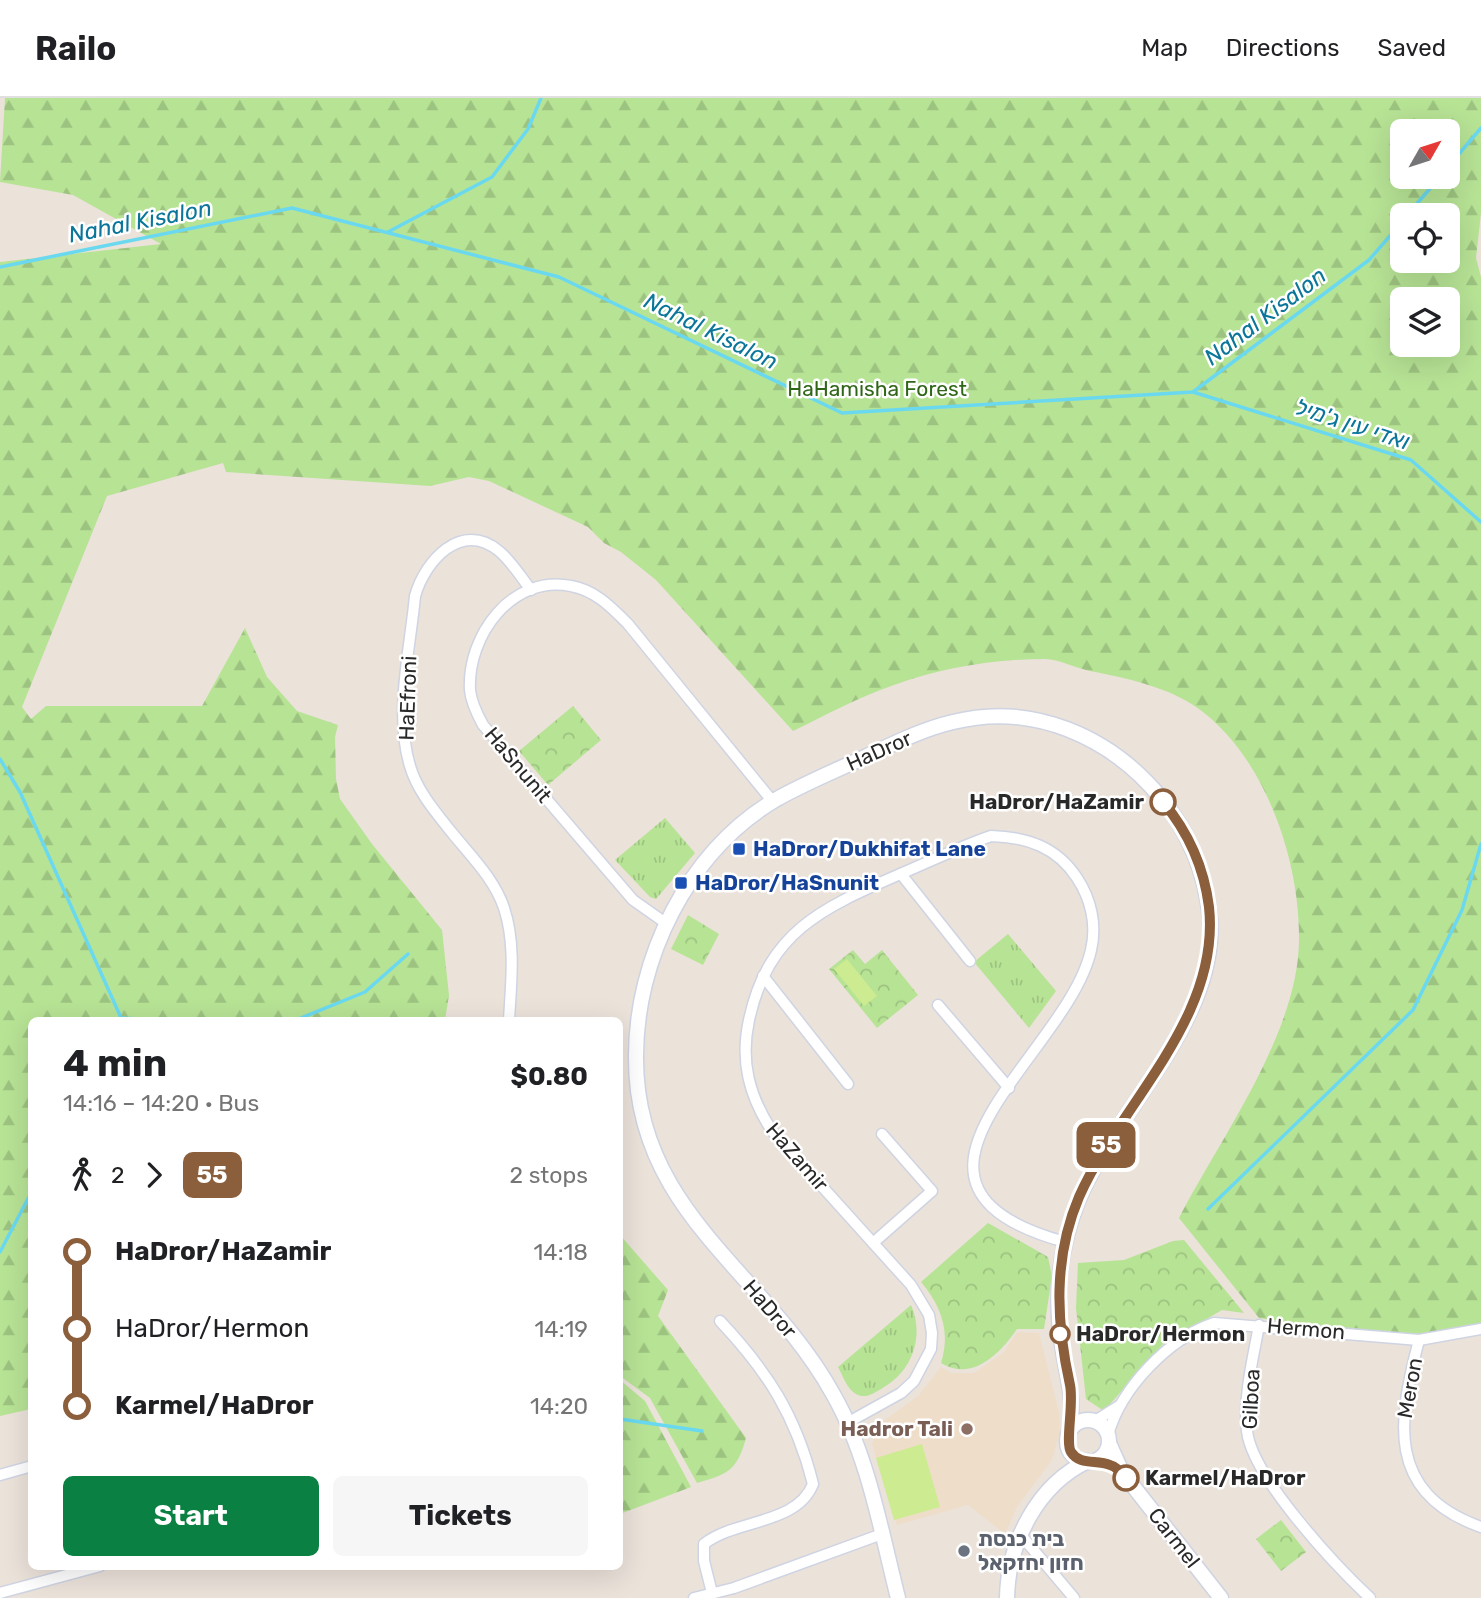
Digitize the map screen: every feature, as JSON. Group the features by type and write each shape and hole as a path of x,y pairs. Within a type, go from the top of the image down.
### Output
{"street":[{"name":"HaEfroni","path":"509,1017 512,954 504,908 484,872 433,809 410,769 403,724 415,596 421,576 432,559 449,545 466,540 482,542 498,550 531,590"},
{"name":"HaSnunit","path":"667,924 633,900 483,725 470,693 470,672 481,636 501,609 531,590 550,585 571,586 606,602 628,624 773,802"},
{"name":"HaDror","path":"898,1598 882,1534 847,1423 836,1398 800,1344 681,1206 653,1149 638,1090 637,1030 648,965 684,894 724,842 773,802 925,731 970,719 1011,716 1041,720 1074,730 1129,765 1176,817 1192,845 1207,895 1210,949 1205,977 1186,1019 1104,1148 1079,1198 1060,1261 1059,1321 1073,1401 1069,1438"},
{"name":"HaZamir","path":"847,1423 901,1393 914,1381 931,1349 929,1315 922,1301 772,1131 758,1110 746,1070 745,1050 753,1004 763,976 791,935 810,919 835,903 991,836 1011,836 1055,852 1082,885 1091,907 1093,930 1085,970 983,1129 972,1154 972,1170 978,1189 1000,1216 1015,1225 1065,1242"},
{"path":"901,874 970,961"},
{"path":"763,976 848,1084"},
{"path":"938,1005 1009,1088"},
{"path":"873,1243 932,1191 882,1134"},
{"path":"712,1593 704,1561 704,1544 740,1525 778,1515 798,1504 806,1497 813,1484 796,1426 782,1398 748,1350 720,1321"},
{"name":"Hermon","path":"1109,1439 1121,1405 1166,1349 1192,1330 1214,1323 1419,1340 1481,1329"},
{"name":"Gilboa","path":"1259,1325 1246,1409 1247,1434 1253,1453 1267,1476 1329,1556 1370,1598"},
{"name":"Meron","path":"1419,1340 1404,1401 1407,1457 1428,1494 1454,1515 1481,1527"},
{"path":"1059,1480 1105,1453 1109,1439 1105,1428 1092,1421 1073,1401"},
{"name":"Hermon","path":"1092,1421 1121,1405"},
{"path":"1007,1598 1010,1567 1020,1534 1059,1480 1069,1438 1079,1422 1092,1421"},
{"path":"1069,1438 1073,1456 1090,1461"},
{"name":"Carmel","path":"1109,1439 1126,1478"},
{"name":"Carmel","path":"1090,1461 1111,1465 1126,1478 1221,1598"},
{"path":"0,1475 28,1467"},
{"path":"694,1598 882,1534"},
{"path":"1020,1534 1074,1598"},
{"path":"0,1593 85,1570"}],"shaded area":[{"name":"Hadror Tali","path":"1017,1332 1039,1333 1060,1416 1059,1435 1052,1460 1017,1507 1005,1534 968,1505 897,1525 872,1444 878,1425 918,1396 941,1367 951,1373 974,1373 1003,1353"}],"green space":[{"name":"HaHamisha Forest","path":"5,98 1481,98 1481,213 1476,258 1481,277 1481,1329 1417,1341 1259,1318 1179,1218 1255,1083 1272,1047 1296,974 1299,939 1293,876 1274,812 1243,754 1222,729 1199,709 1147,684 1084,670 1056,660 1026,659 968,666 912,679 868,695 793,731 656,580 621,552 604,543 588,527 489,481 469,477 430,486 226,472 223,463 107,496 22,707 31,719 46,706 202,706 245,628 267,677 297,711 338,725 335,737 336,779 340,799 372,844 442,930 449,995 445,1017 28,1017 28,1410 0,1416 0,262 161,244 73,195 0,182"},
{"path":"573,706 601,740 548,785 519,751"},
{"path":"665,818 695,853 656,899 650,897 615,860"},
{"path":"688,915 719,934 703,965 671,949"},
{"path":"1008,934 1056,991 1029,1028 974,962"},
{"path":"853,950 865,964 882,950 918,995 877,1028 829,969"},
{"path":"847,959 877,996 864,1006 834,969"},
{"path":"988,1223 1048,1257 1052,1276 1044,1329 1017,1329 994,1356 984,1362 964,1369 952,1368 941,1363 945,1340 942,1320 934,1300 921,1282"},
{"path":"623,1238 668,1290 658,1316 746,1438 735,1464 717,1477 697,1483 650,1398 623,1378"},
{"path":"1184,1240 1244,1313 1222,1310 1162,1345 1104,1411 1086,1399 1076,1308 1078,1263 1124,1260 1173,1241"},
{"path":"911,1305 917,1329 913,1353 908,1363 892,1382 878,1391 866,1396 856,1394 848,1386 838,1367"},
{"path":"623,1383 645,1401 691,1487 623,1513"},
{"path":"922,1444 940,1507 894,1520 876,1458"},
{"path":"1281,1520 1306,1552 1281,1571 1256,1539"}],"waterway":[{"path":"388,232 492,177 528,129 541,98"},
{"name":"Nahal Kisalon","path":"1460,153 1481,128"},
{"name":"Nahal Kisalon","path":"1417,203 1430,189"},
{"name":"Nahal Kisalon","path":"0,267 292,208 559,277 842,413 1193,392 1369,260 1390,236"},
{"name":"ואדי עין ג'מיל","path":"1193,392 1411,460 1481,522"},
{"path":"0,759 20,792 121,1017"},
{"path":"1208,1209 1413,1010 1462,910 1481,844"},
{"path":"303,1017 365,992 408,954"},
{"path":"0,1252 28,1199"},
{"path":"623,1419 702,1431"}],"bus line":[{"name":"55","path":"1126,1478 1111,1465 1085,1462 1073,1456 1069,1450 1067,1443 1073,1401 1059,1321 1060,1261 1079,1198 1107,1144 1186,1019 1205,977 1210,949 1210,923 1202,871 1192,845 1176,817 1163,802"}],"place":[{"name":"HaDror/HaZamir","path":"1163,802"},
{"name":"HaDror/Dukhifat Lane","path":"739,849"},
{"name":"HaDror/HaSnunit","path":"681,883"},
{"name":"HaDror/Hermon","path":"1060,1334"},
{"name":"Hadror Tali","path":"967,1429"},
{"name":"Karmel/HaDror","path":"1126,1478"},
{"name":"בית כנסת חזון יחזקאל","path":"964,1551"}]}
